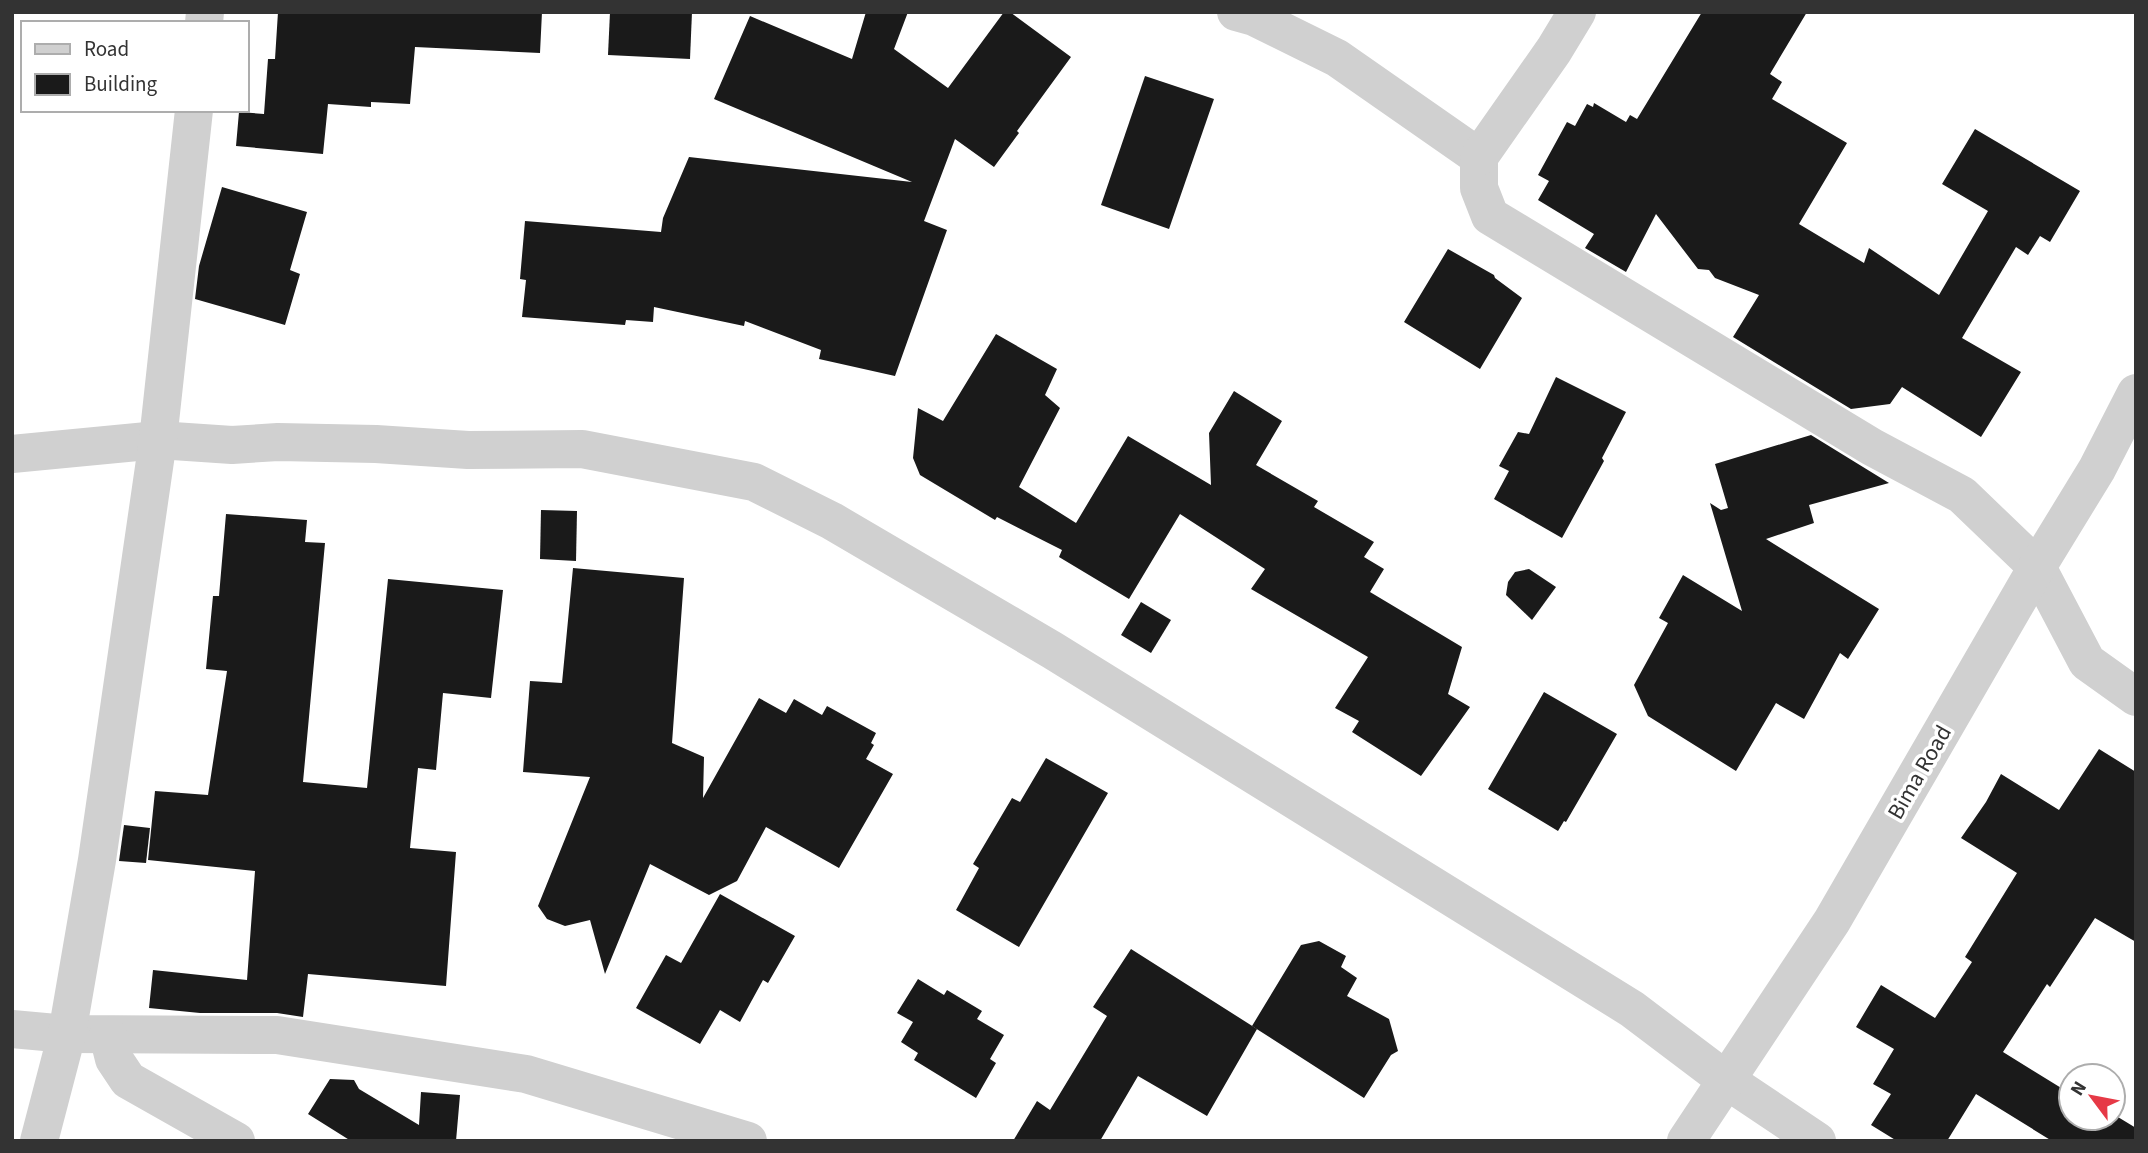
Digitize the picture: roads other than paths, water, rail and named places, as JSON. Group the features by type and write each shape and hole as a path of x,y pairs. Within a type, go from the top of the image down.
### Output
{"street":[{"path":"1236,12 1254,17 1337,58 1479,158"},
{"path":"1577,12 1479,158 1479,188 1490,216 1872,447 1962,495 2037,567 2087,662 2136,697"},
{"path":"39,1141 67,1034 97,860 158,440 194,112"},
{"name":"Bima Road","path":"1686,1141 1832,920 2097,469 2136,393"},
{"path":"12,454 158,440 232,445 323,442 468,450 582,449 754,482 832,521 1052,650 1632,1010 1726,1080 1817,1141"},
{"path":"12,1029 108,1035 277,1035 526,1074 748,1141"},
{"path":"108,1035 114,1059 128,1080 236,1141"}]}
